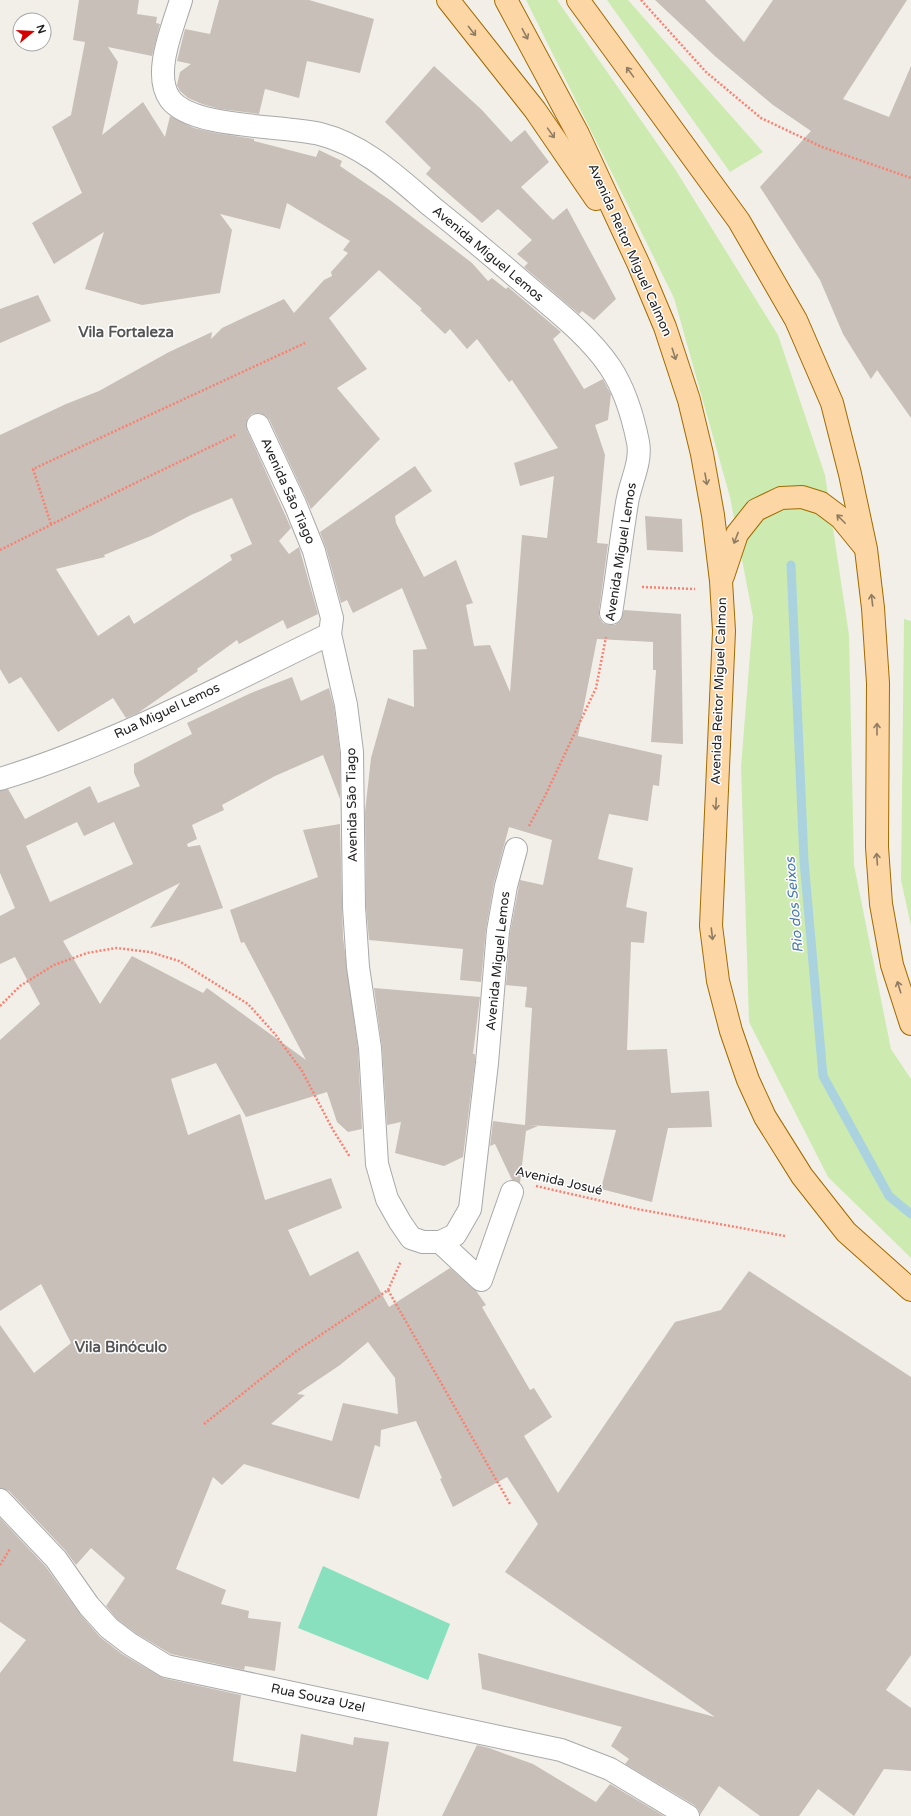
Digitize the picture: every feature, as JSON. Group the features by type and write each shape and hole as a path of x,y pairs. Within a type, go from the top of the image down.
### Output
{"main road":[{"path":"448,0 535,110 589,188 639,265"},
{"name":"Avenida Reitor Miguel Calmon","path":"506,0 578,134 639,265 665,327 689,400 702,454 713,515 722,586 724,631 711,926 718,981 731,1031 748,1080 765,1118 802,1176 846,1232 911,1290"},
{"path":"578,0 739,221 796,320 832,403 850,474 866,549 874,608 878,683 877,847 881,904 892,966 911,1024"},
{"path":"722,586 737,534 756,510 781,498 802,497 821,503 841,518 866,549"}],"street":[{"name":"Avenida Miguel Lemos","path":"181,0 164,60 163,82 171,100 188,113 209,119 319,134 351,145 385,167 485,250 590,341 611,368 625,395 638,441 640,454 627,500 611,613"},
{"name":"Avenida São Tiago","path":"258,425 295,504 314,551 332,618 330,634 346,705 352,752 354,907 358,966 370,1048 377,1164 387,1199 411,1238 423,1242 440,1242"},
{"name":"Rua Miguel Lemos","path":"0,779 30,770 133,728 330,634"},
{"name":"Avenida Miguel Lemos","path":"440,1242 455,1235 470,1209 486,1071 498,932 506,886 516,849"},
{"path":"440,1242 481,1280 521,1188"},
{"name":"Rua Souza Uzel","path":"0,1500 56,1559 89,1606 109,1628 130,1644 166,1666 561,1750 610,1769 688,1816"}],"path":[{"path":"641,0 706,72 761,118 822,147 911,178"},
{"path":"51,524 33,469 305,343"},
{"path":"0,550 258,425"},
{"path":"616,585 722,586"},
{"name":"Avenida Miguel Lemos","path":"516,849 545,796 596,688 611,613"},
{"path":"0,1006 20,986 54,965 87,953 116,948 150,952 178,961 248,1004 275,1034 302,1071 333,1130 353,1161"},
{"name":"Avenida Josué","path":"521,1188 785,1236"},
{"path":"204,1424 295,1352 388,1290 510,1504"}],"green space":[{"path":"526,0 557,0 675,169 778,335 825,475 849,635 854,865 891,1049 911,1079 911,1258 828,1177 749,1022 741,767 753,617 730,497 674,298"},
{"path":"607,0 628,0 763,152 730,172"},
{"path":"904,619 911,621 911,926 901,880"},
{"path":"323,1566 450,1624 428,1680 298,1628"}],"building":[{"path":"79,0 139,0 137,14 157,17 156,23 160,24 152,56 108,47 118,62 102,135 143,102 165,137 170,116 194,128 254,139 254,141 316,157 319,150 342,161 340,166 390,200 472,263 488,281 492,278 506,289 508,287 561,332 553,339 584,389 603,379 611,394 608,420 595,425 605,455 597,543 608,544 599,617 603,623 615,625 620,621 624,610 681,614 683,744 651,742 656,670 653,670 653,642 597,639 578,736 662,755 659,786 653,785 648,821 609,814 598,859 633,868 626,907 647,912 644,943 631,942 627,1050 667,1049 671,1093 709,1091 712,1127 668,1128 652,1202 601,1189 616,1130 527,1125 538,1126 526,1131 520,1183 512,1180 495,1144 490,1146 493,1121 525,1125 532,1008 525,1007 527,987 506,985 510,933 520,880 543,885 552,840 509,827 494,883 486,929 481,982 460,980 463,949 369,940 366,906 365,812 371,758 388,698 414,707 413,650 427,649 402,588 353,613 347,600 341,603 326,548 320,532 415,466 432,491 395,516 396,523 424,577 456,560 473,603 466,605 474,646 490,645 510,692 522,535 547,538 554,476 520,486 514,463 558,448 512,380 509,382 477,339 467,349 450,329 445,334 420,310 422,309 379,270 329,318 367,369 337,388 380,439 311,509 269,419 265,415 259,413 252,414 248,418 246,424 247,430 291,528 279,541 289,554 299,547 318,614 287,629 283,620 239,644 237,640 197,669 198,671 138,713 126,718 113,698 58,732 21,677 9,684 0,669 0,435 66,404 99,391 169,352 212,332 211,339 222,328 284,299 294,313 324,280 332,276 331,272 348,253 343,250 350,241 287,203 280,229 220,214 232,230 220,293 142,305 85,289 104,232 54,264 32,223 82,193 52,127 71,115 85,42 73,40","holes":["232,498 252,544 230,555 232,560 134,624 129,615 98,636 56,569 105,557 104,555 151,536 191,515"]},
{"path":"219,0 309,0 374,19 360,73 307,61 299,98 265,89 259,114 220,109 188,98 180,91 177,85 180,72 191,64 177,61 185,29 210,34"},
{"path":"655,0 705,0 744,42 773,0 907,0 843,99 889,117 911,66 911,418 877,370 871,379 843,334 820,280 760,187 811,131 773,105 716,57"},
{"path":"434,66 482,110 511,142 525,130 549,162 521,187 553,220 567,208 616,299 594,320 582,311 579,314 524,267 528,263 517,254 532,240 498,209 482,223 426,174 431,168 385,122"},
{"path":"38,295 51,321 0,343 0,309"},
{"path":"645,516 682,519 683,552 647,550"},
{"path":"292,677 301,701 329,688 334,707 340,753 340,799 323,755 275,776 222,805 224,810 192,825 197,839 187,844 188,847 200,845 223,908 150,928 180,883 63,941 100,1004 132,956 203,993 207,988 306,1060 244,942 241,943 230,910 318,877 303,830 340,824 343,937 358,1049 362,1129 348,1132 337,1122 327,1092 246,1117 216,1063 171,1079 188,1135 240,1114 265,1200 331,1178 342,1208 288,1230 310,1276 358,1251 389,1307 450,1268 477,1292 486,1305 482,1307 530,1390 534,1388 552,1417 524,1436 558,1493 675,1322 721,1310 749,1271 911,1377 911,1655 886,1690 911,1708 911,1771 884,1769 854,1816 818,1789 799,1816 760,1816 719,1786 700,1815 699,1810 694,1805 625,1764 629,1759 611,1746 622,1727 482,1689 478,1653 715,1717 505,1572 538,1524 507,1477 453,1507 440,1479 442,1478 416,1421 381,1430 380,1447 375,1445 359,1499 244,1464 222,1485 213,1477 176,1569 226,1590 221,1604 249,1611 248,1618 281,1622 275,1671 245,1666 244,1670 171,1654 137,1634 117,1619 106,1606 125,1578 91,1548 76,1565 65,1550 9,1491 0,1488 0,1325 34,1373 71,1343 41,1284 0,1311 0,1040 40,1004 15,957 0,964 0,916 15,908 0,873 0,791 8,789 25,819 90,786 98,803 140,786 134,773 134,764 192,734 187,723 251,693","holes":["77,822 84,836 114,822 133,864 50,902 26,846","368,1342 395,1378 398,1414 343,1403 332,1441 271,1424 305,1395 297,1394 340,1365"]},
{"path":"374,988 480,997 473,1054 475,1054 475,1062 463,1157 444,1166 395,1153 401,1122 387,1125 382,1047"},
{"path":"0,1518 46,1567 80,1614 100,1637 122,1654 163,1678 241,1695 233,1761 296,1772 301,1734 353,1745 354,1737 389,1742 377,1816 0,1816 0,1673 26,1640 0,1622"},
{"path":"477,1745 533,1764 596,1802 610,1784 664,1816 442,1816"}],"waterway":[{"name":"Rio dos Seixos","path":"791,565 804,861 823,1076 889,1196 911,1214"}],"district":[{"name":"Vila Fortaleza","path":"126,332"},
{"name":"Vila Binóculo","path":"121,1347"}]}
